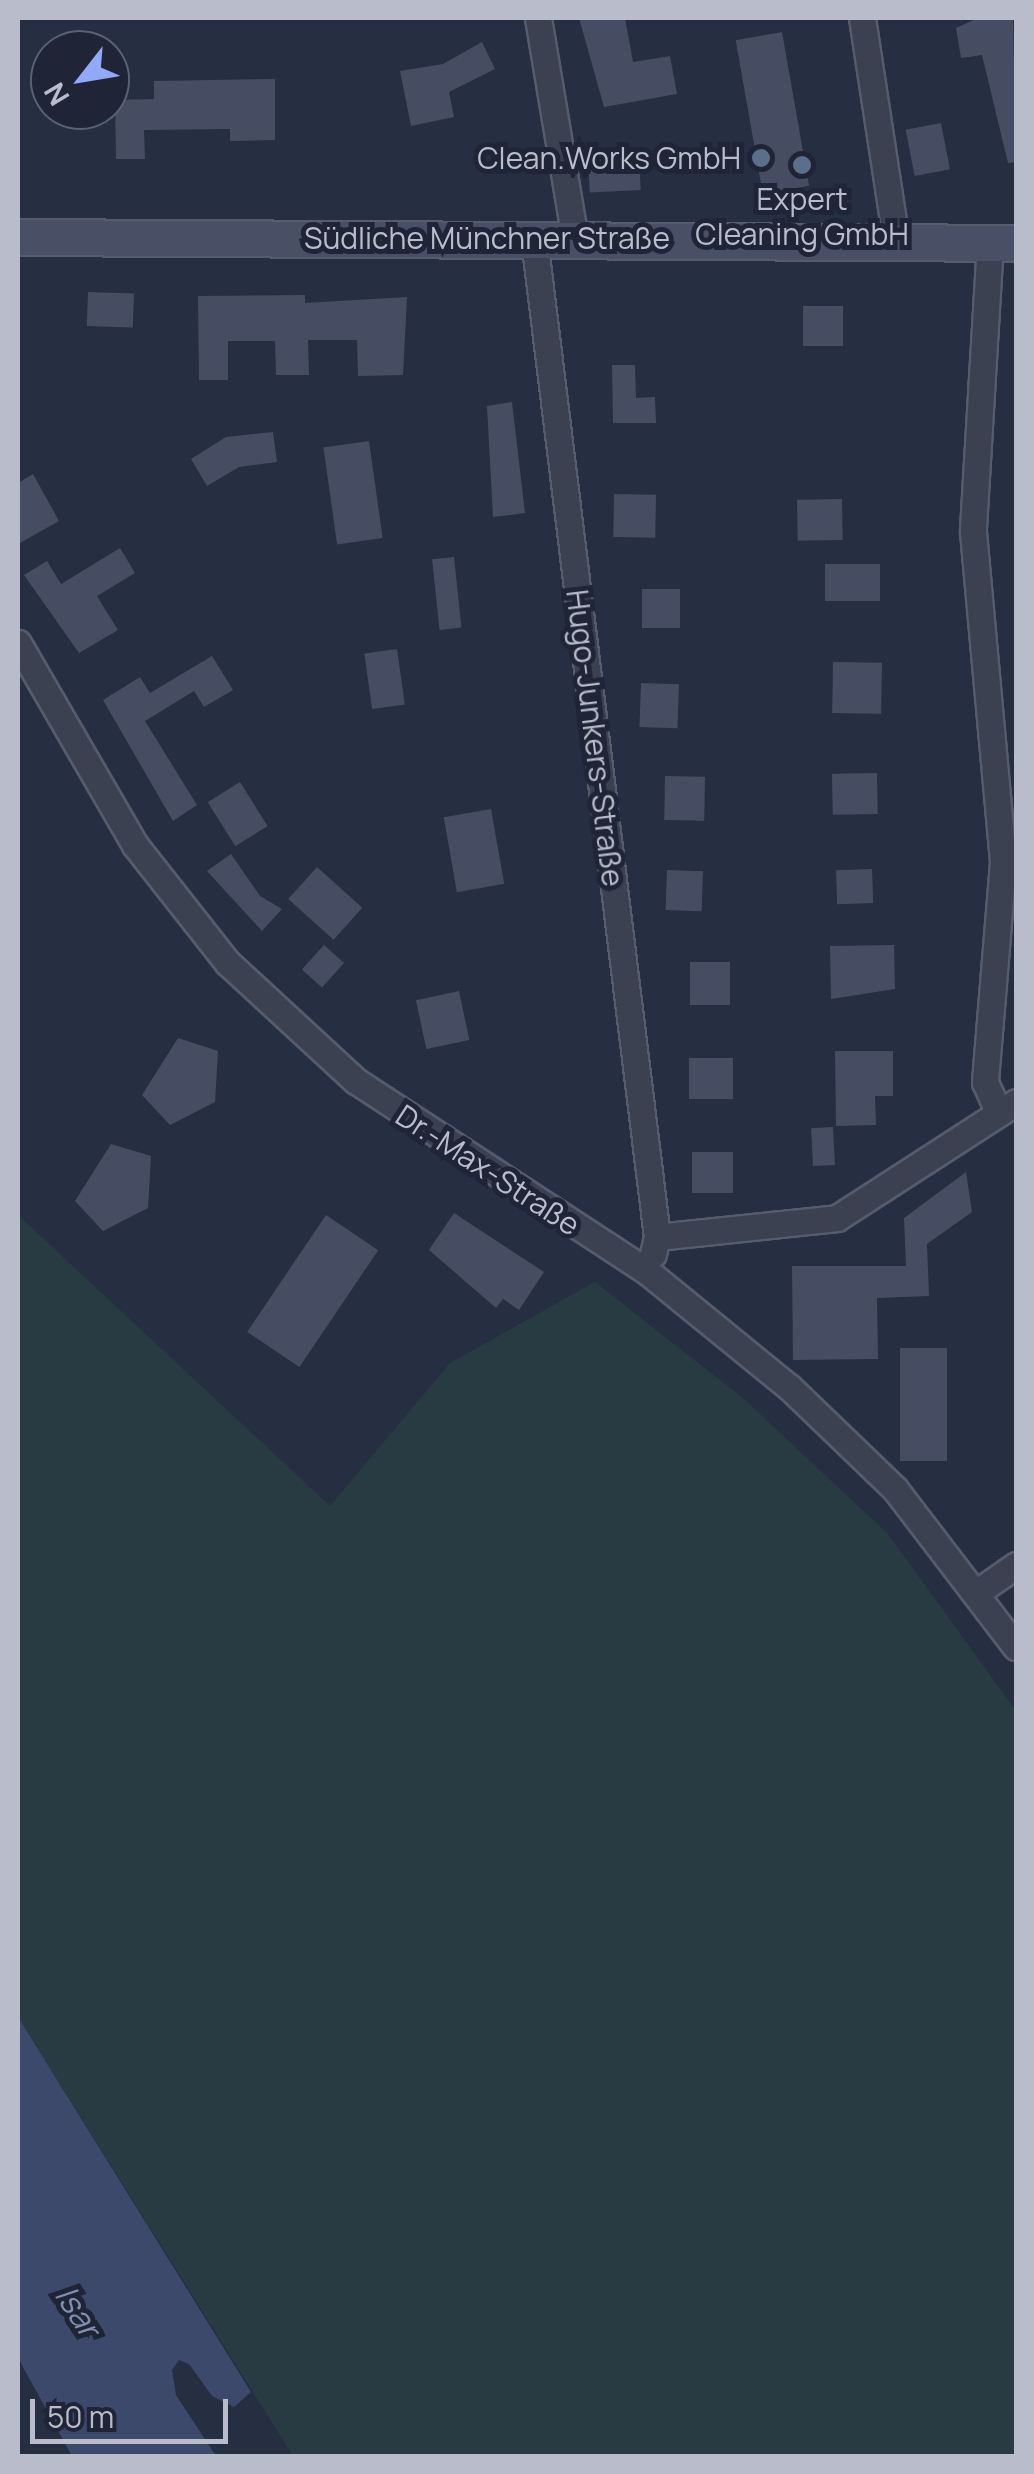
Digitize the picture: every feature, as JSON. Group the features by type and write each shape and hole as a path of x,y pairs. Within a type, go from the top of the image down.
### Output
{"main road":[{"name":"Südliche Münchner Straße","path":"18,237 1003,243"}],"street":[{"path":"538,18 575,238"},
{"path":"862,18 896,240"},
{"name":"Hugo-Junkers-Straße","path":"534,239 658,1237"},
{"path":"648,1273 658,1237 836,1218 1008,1108 985,1082 1003,862 973,532 1003,243"},
{"name":"Dr.-Max-Straße","path":"18,643 144,858 258,993 395,1109 648,1273 896,1490 1016,1646"},
{"path":"976,1593 1016,1565"}],"shaded area":[{"path":"18,1215 330,1506 450,1363 595,1282 744,1399 888,1534 1016,1711 1016,2456 293,2456 18,2017"}],"water":[{"name":"Isar","path":"18,2017 251,2392 234,2407 212,2396 189,2364 179,2360 172,2370 176,2395 216,2456 72,2456 18,2358"}],"building":[{"path":"579,18 625,18 633,62 670,56 677,94 604,107"},
{"path":"978,18 1013,18 1016,162 1008,163 982,55 961,58 956,28"},
{"path":"782,32 809,186 763,194 736,40"},
{"path":"482,42 495,69 449,92 454,117 411,126 400,71 443,64"},
{"path":"275,79 275,140 230,141 230,129 144,130 145,159 116,159 116,130 130,130 130,100 154,99 154,81"},
{"path":"941,123 950,169 915,176 906,130"},
{"path":"639,157 641,190 590,193 588,160"},
{"path":"88,292 134,294 133,328 87,326"},
{"path":"305,295 305,303 407,297 403,375 358,376 357,340 308,340 309,375 276,375 275,341 228,341 228,380 199,380 198,296"},
{"path":"803,306 843,306 843,346 803,346"},
{"path":"612,365 635,365 636,398 655,397 656,423 613,423"},
{"path":"512,402 525,513 493,517 487,406"},
{"path":"273,432 277,462 239,467 207,486 191,459 226,437"},
{"path":"369,441 383,538 337,544 323,447"},
{"path":"33,474 59,521 18,544 18,483"},
{"path":"614,494 656,495 655,538 613,537"},
{"path":"842,499 843,540 798,541 797,500"},
{"path":"120,548 135,573 97,596 118,630 79,653 24,575 47,561 61,584"},
{"path":"454,557 461,628 440,630 432,559"},
{"path":"825,564 880,564 880,601 825,601"},
{"path":"642,589 680,589 680,628 642,628"},
{"path":"397,649 405,704 372,709 364,654"},
{"path":"212,656 233,690 204,707 194,691 145,721 197,805 173,821 103,700 140,677 150,693"},
{"path":"833,662 882,663 881,714 832,713"},
{"path":"641,683 679,684 677,728 639,727"},
{"path":"877,773 878,814 833,815 832,774"},
{"path":"665,776 705,777 704,821 664,820"},
{"path":"240,782 268,826 235,846 208,802"},
{"path":"491,809 504,884 457,892 444,817"},
{"path":"231,854 260,896 282,909 262,931 207,871"},
{"path":"317,867 362,908 334,940 288,899"},
{"path":"872,869 873,903 837,904 836,870"},
{"path":"667,870 703,871 702,911 666,910"},
{"path":"324,945 344,963 322,988 302,970"},
{"path":"894,945 895,989 831,999 830,946"},
{"path":"690,962 730,962 730,1005 690,1005"},
{"path":"459,991 469,1040 426,1049 416,1000"},
{"path":"178,1038 218,1051 215,1102 170,1125 142,1095"},
{"path":"835,1051 893,1051 893,1096 875,1096 876,1125 836,1126"},
{"path":"689,1058 733,1058 733,1099 689,1099"},
{"path":"833,1127 835,1165 813,1166 811,1128"},
{"path":"111,1144 151,1156 148,1208 103,1231 75,1201"},
{"path":"692,1152 733,1152 733,1193 692,1193"},
{"path":"966,1172 972,1212 927,1244 929,1296 877,1298 878,1359 793,1360 792,1266 906,1266 904,1218"},
{"path":"454,1213 544,1272 519,1310 503,1299 496,1308 429,1250"},
{"path":"326,1215 378,1250 299,1367 247,1332"},
{"path":"900,1348 947,1348 947,1461 900,1461"}],"place":[{"name":"Clean.Works GmbH","path":"761,158"},
{"name":"Expert Cleaning GmbH","path":"802,165"}]}
